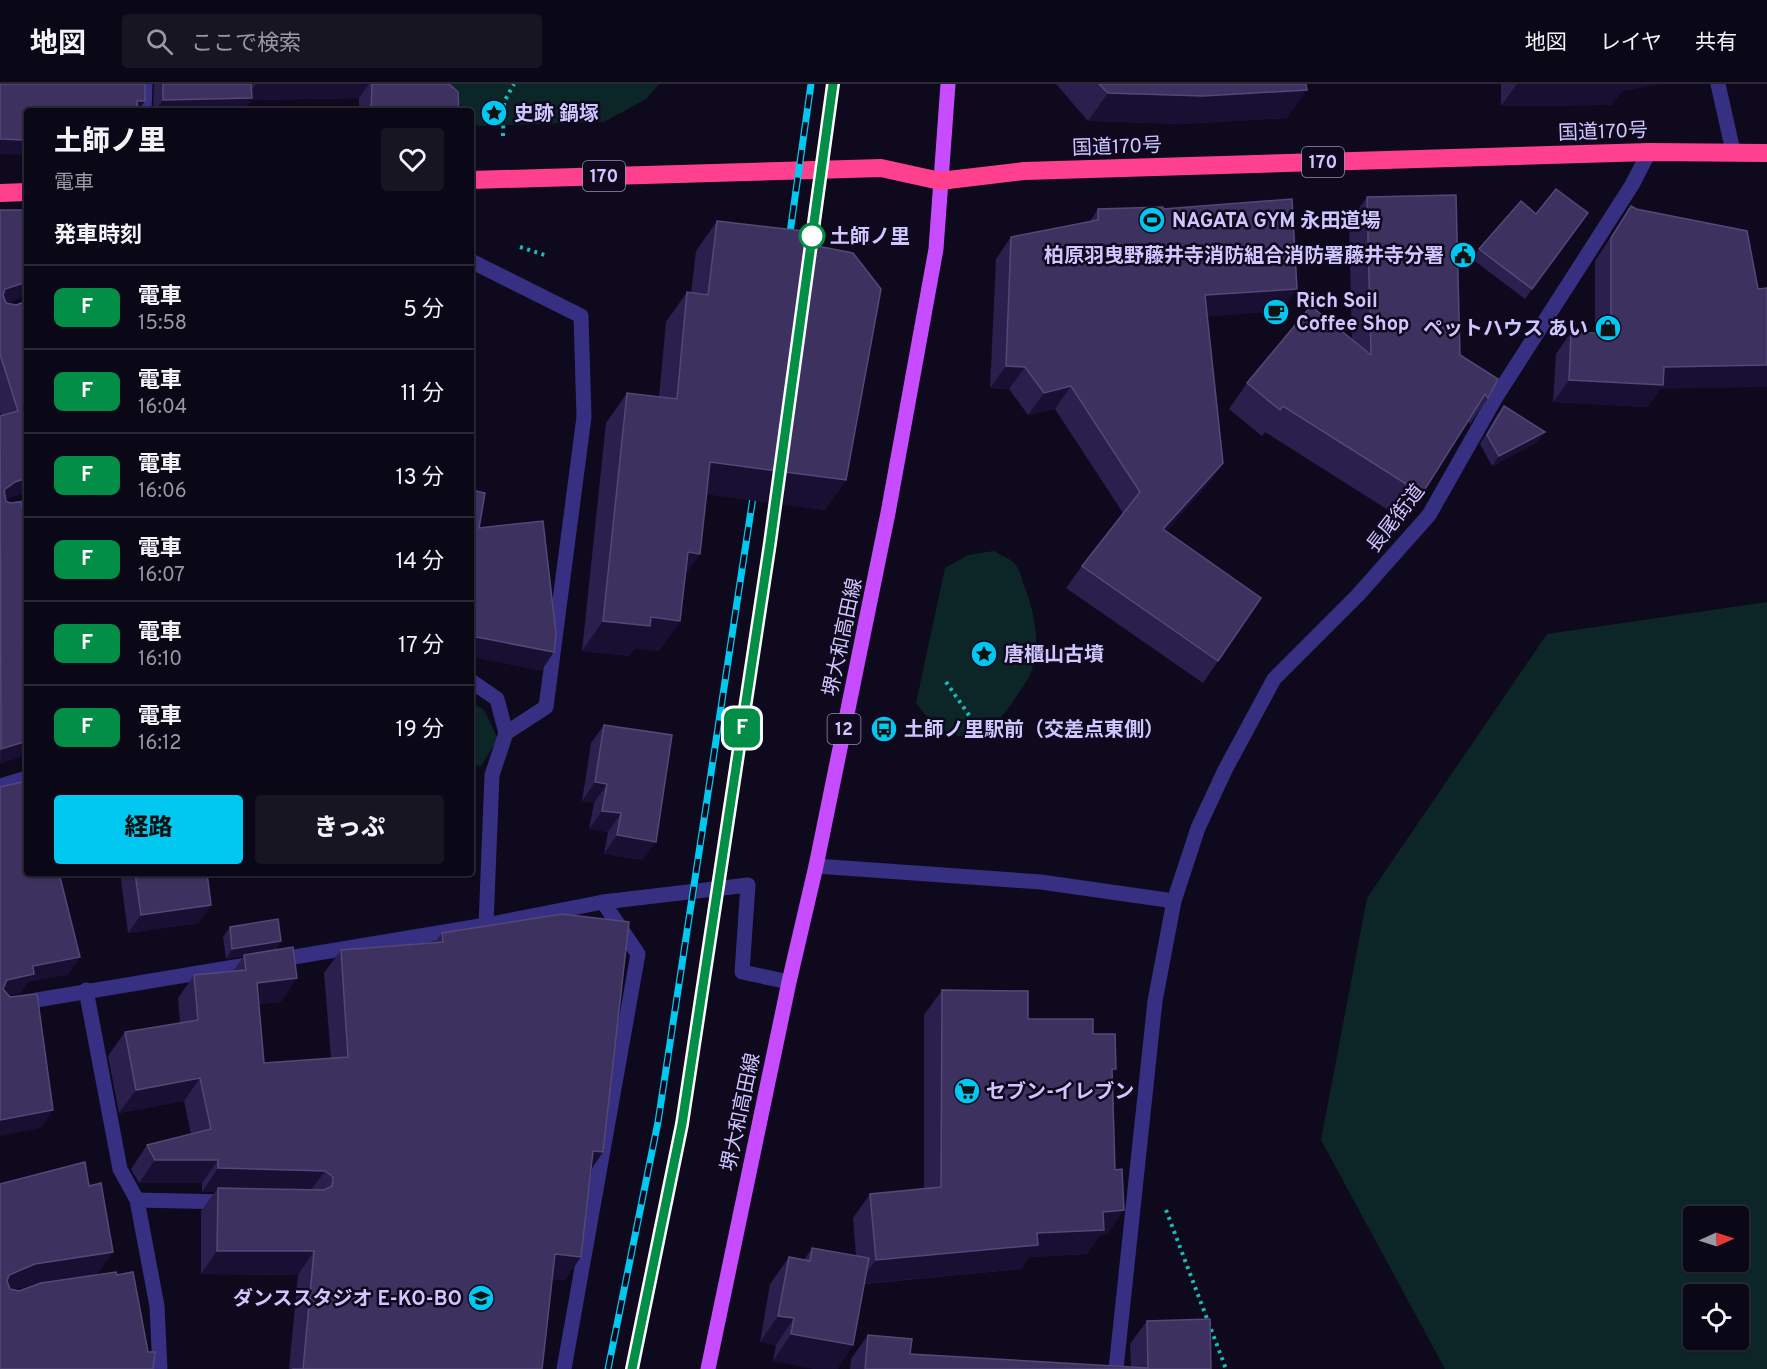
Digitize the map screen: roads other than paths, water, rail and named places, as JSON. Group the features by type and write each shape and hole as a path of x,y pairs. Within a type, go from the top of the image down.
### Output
{"highway":[{"name":"国道170号","path":"474,180 882,168 940,181 1024,171 1649,152 1767,153"},
{"path":"0,193 24,192"}],"main road":[{"name":"堺大和高田線","path":"708,1369 789,982 816,866 890,502 936,249 948,84"}],"street":[{"path":"144,108 145,84"},
{"path":"1718,84 1733,151"},
{"name":"長尾街道","path":"1116,1369 1155,1001 1174,901 1198,828 1225,770 1274,679 1358,596 1429,515 1496,397 1632,184 1649,152"},
{"path":"474,262 581,316 584,417 546,707 506,733"},
{"path":"0,512 24,508"},
{"path":"474,683 497,699 506,733 492,775 486,925"},
{"path":"0,786 24,779"},
{"path":"816,866 1041,882 1174,901"},
{"path":"0,1006 486,925 603,902 748,885 742,972 789,982"},
{"path":"564,1369 638,954 603,902"},
{"path":"86,990 120,1169 137,1200 146,1278 157,1306 160,1369"},
{"path":"137,1200 240,1202"}],"railway":[{"path":"788,247 811,84"},
{"path":"810,247 833,84"},
{"path":"608,1369 658,1122 755,484"},
{"path":"632,1369 682,1124 777,488"}],"train":[{"name":"F","path":"632,1369 682,1124 770,543 833,84"}],"place":[{"name":"史跡 鍋塚","path":"494,113"},
{"name":"NAGATA GYM 永田道場","path":"1152,220"},
{"name":"土師ノ里","path":"812,236"},
{"name":"柏原羽曳野藤井寺消防組合消防署藤井寺分署","path":"1463,255"},
{"name":"Rich Soil Coffee Shop","path":"1276,312"},
{"name":"ペットハウス あい","path":"1608,328"},
{"name":"唐櫃山古墳","path":"984,654"},
{"name":"土師ノ里駅前（交差点東側）","path":"884,729"},
{"name":"セブン-イレブン","path":"967,1091"},
{"name":"ダンススタジオ E-KO-BO","path":"481,1298"}]}
